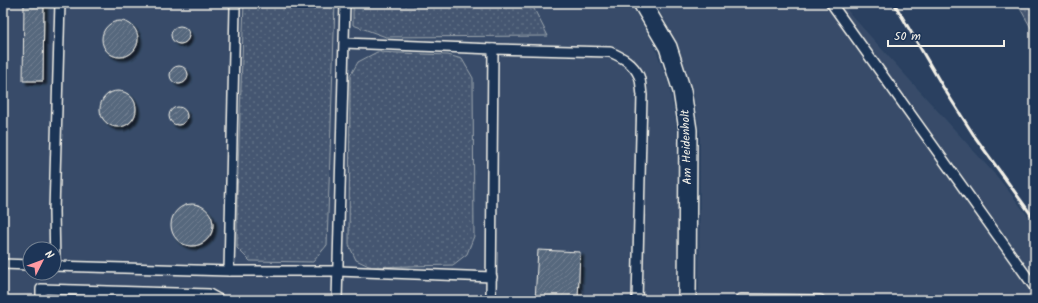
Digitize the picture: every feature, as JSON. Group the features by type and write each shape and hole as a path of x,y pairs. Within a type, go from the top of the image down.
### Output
{"street":[{"name":"Am Heidenholt","path":"642,3 668,46 682,91 688,130 687,300"}],"lane":[{"path":"54,241 60,3"},
{"path":"229,271 234,3"},
{"path":"337,300 345,3"},
{"path":"831,3 1035,288"},
{"path":"345,43 610,52 622,57 630,64 639,76 642,95 637,300"},
{"path":"491,300 493,49"},
{"path":"3,264 22,265"},
{"path":"62,266 229,271 338,271 492,277"},
{"path":"41,300 41,289 107,296 209,294 220,300"},
{"path":"741,300 820,300"}],"shaded area":[{"path":"3,3 630,3 653,42 669,85 678,134 677,300 3,300"},
{"path":"244,3 335,3 327,245 313,262 250,261 237,248 237,196"},
{"path":"353,3 531,3 548,36 386,37 353,25"},
{"path":"655,3 842,3 1000,180 1035,225 1035,300 699,300 700,134 693,92 677,43"},
{"path":"1017,3 1035,3 1035,35"},
{"path":"377,52 448,55 462,59 473,78 474,236 467,254 453,265 371,267 356,260 349,245 350,76 358,62"}],"building":[{"path":"24,3 44,3 43,81 23,81"},
{"path":"120,21 130,24 135,29 138,39 135,49 130,54 120,57 110,54 105,49 102,39 105,29 110,24"},
{"path":"180,26 186,29 189,35 186,41 180,44 174,41 171,35 174,29"},
{"path":"179,66 185,69 188,75 185,81 179,84 173,81 170,75 173,69"},
{"path":"118,91 131,96 136,109 131,122 118,127 105,122 100,109 105,96"},
{"path":"178,107 184,110 187,116 184,122 178,125 172,122 169,116 172,110"},
{"path":"188,204 196,204 204,207 210,213 213,225 210,237 204,243 196,246 188,246 180,243 174,237 171,229 171,221 174,213 180,207"},
{"path":"538,250 580,252 578,300 535,300"}],"railway":[{"path":"894,3 943,87 975,137 1035,220"}]}
